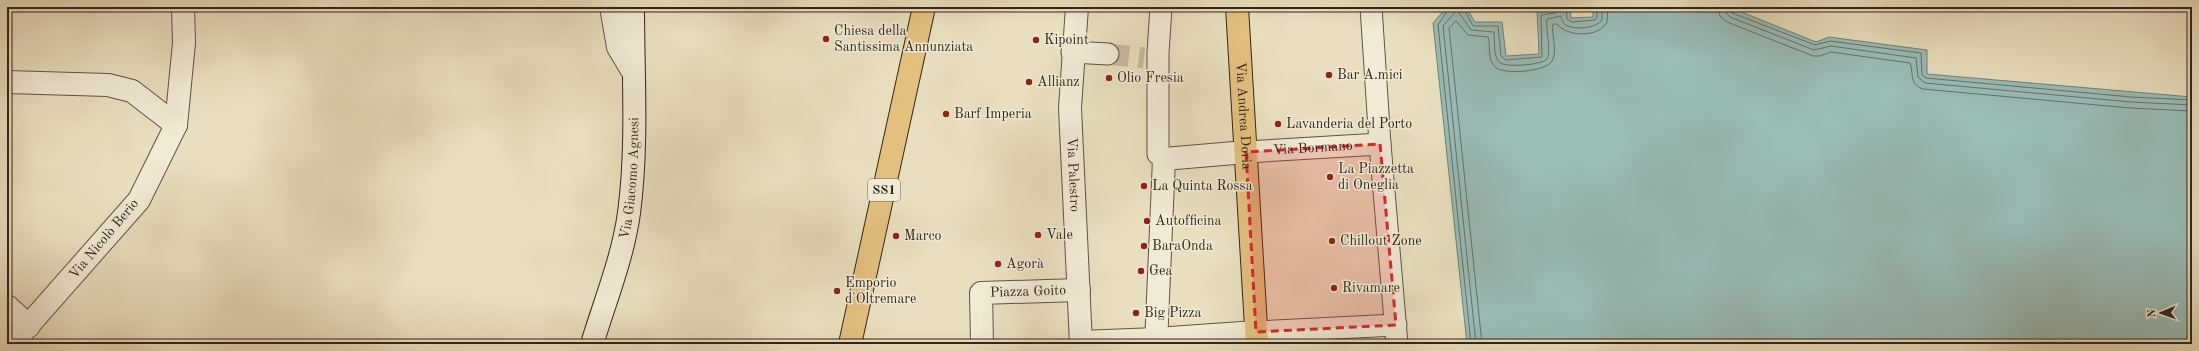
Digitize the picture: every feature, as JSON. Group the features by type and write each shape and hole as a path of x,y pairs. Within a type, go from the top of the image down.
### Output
{"main road":[{"name":"SS1","path":"850,344 924,7"},
{"name":"Via Andrea Doria","path":"1237,7 1257,338"}],"street":[{"path":"176,125 184,43 183,7"},
{"path":"611,7 618,47 633,72"},
{"name":"Via Giacomo Agnesi","path":"592,344 615,269 629,214 634,153 633,7"},
{"name":"Via Palestro","path":"1077,7 1072,52 1070,108 1081,343"},
{"path":"1161,7 1151,59 1158,154 1164,159 1246,152"},
{"path":"1081,343 1396,334 1380,144 1371,7"},
{"path":"1072,52 1108,54"},
{"path":"7,82 108,85 132,91 176,125"},
{"name":"Via Nicolò Berio","path":"12,344 139,200 176,125"},
{"name":"Via Bormano","path":"1246,152 1380,144"},
{"path":"1156,342 1164,159"},
{"name":"Piazza Goito","path":"982,344 981,293 1079,290"},
{"path":"7,306 29,326"}],"highlighted area":[{"path":"1380,144 1396,325 1256,332 1246,152"}],"water":[{"path":"1447,7 1466,7 1475,22 1502,22 1506,56 1539,54 1537,10 1570,8 1571,18 1593,17 1593,7 1729,7 1816,42 1829,37 1927,50 1927,74 2192,97 2192,344 1467,344 1433,23"}],"tunnel":[{"path":"1108,54 1144,58"}],"place":[{"name":"Chiesa della Santissima Annunziata","path":"826,39"},
{"name":"Kipoint","path":"1036,40"},
{"name":"Bar A.mici","path":"1329,75"},
{"name":"Olio Fresia","path":"1109,78"},
{"name":"Allianz","path":"1029,82"},
{"name":"Barf Imperia","path":"946,114"},
{"name":"Lavanderia del Porto","path":"1278,124"},
{"name":"La Piazzetta di Oneglia","path":"1330,177"},
{"name":"La Quinta Rossa","path":"1144,186"},
{"name":"Autofficina","path":"1147,221"},
{"name":"Vale","path":"1038,235"},
{"name":"Marco","path":"896,236"},
{"name":"Chillout Zone","path":"1332,241"},
{"name":"BaraOnda","path":"1144,246"},
{"name":"Agorà","path":"998,264"},
{"name":"Gea","path":"1141,271"},
{"name":"Rivamare","path":"1334,288"},
{"name":"Emporio d'Oltremare","path":"837,291"},
{"name":"Big Pizza","path":"1136,313"}]}
